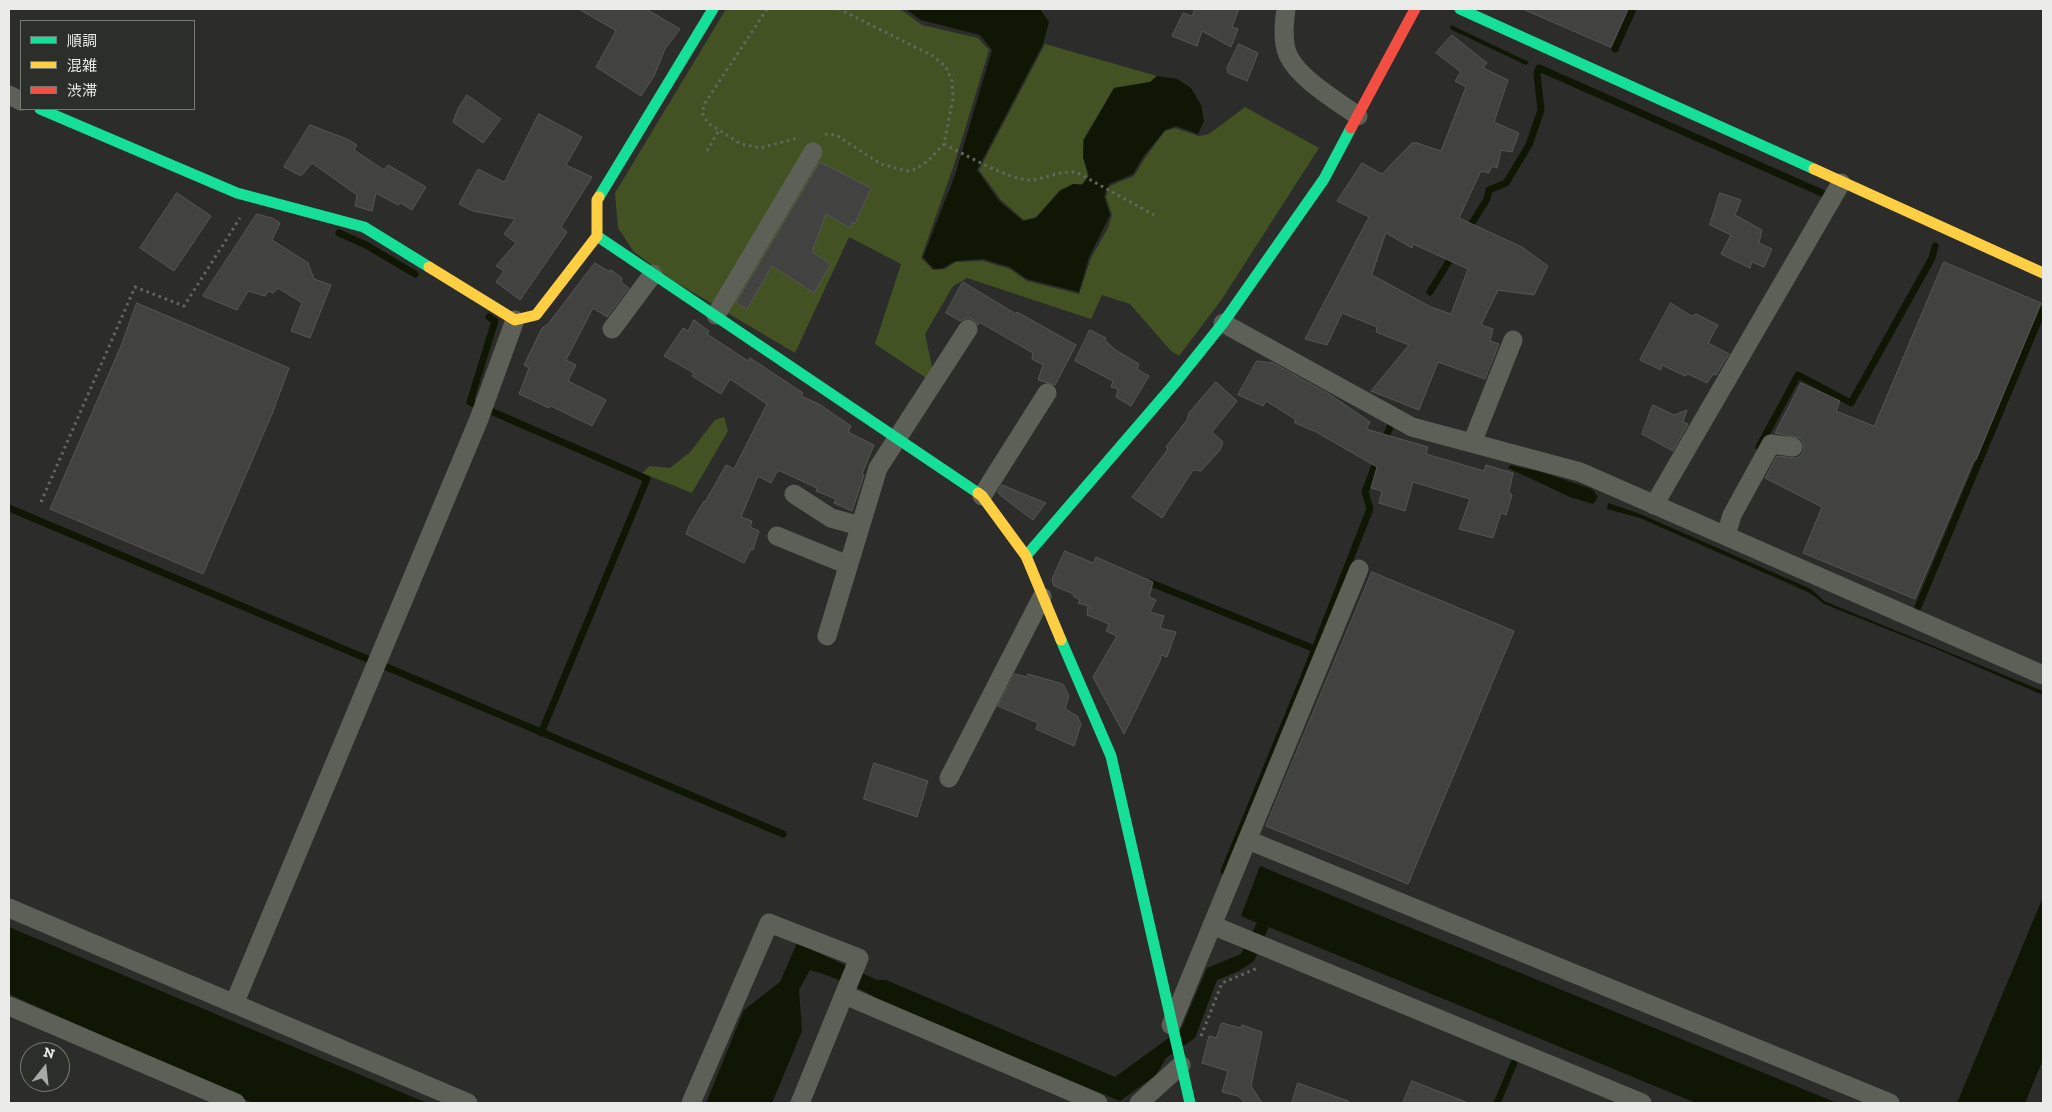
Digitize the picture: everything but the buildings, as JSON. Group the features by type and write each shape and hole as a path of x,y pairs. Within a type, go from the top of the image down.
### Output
{"street":[{"path":"42,110 238,193 364,227 516,320 536,315 597,236 597,200 713,9"},
{"path":"1286,9 1284,25 1288,55 1306,79 1358,116"},
{"path":"1026,556 1175,383 1223,323 1324,179 1415,9"},
{"path":"1460,9 2043,273"},
{"path":"716,316 813,152"},
{"path":"1654,505 1841,183"},
{"path":"597,236 982,496 1026,556 1111,756 1190,1103"},
{"path":"612,329 653,274"},
{"path":"234,1004 476,428 516,320"},
{"path":"1223,323 1412,427 1580,472 2043,675"},
{"path":"827,636 878,468 968,329"},
{"path":"1472,443 1513,340"},
{"path":"982,496 1047,393"},
{"path":"1726,536 1732,515 1770,444 1793,447"},
{"path":"794,494 831,518 860,526"},
{"path":"776,536 848,566"},
{"path":"1171,1026 1359,569"},
{"path":"949,778 1042,597"},
{"path":"1248,840 1890,1103"},
{"path":"9,908 468,1103"},
{"path":"691,1103 769,923 859,958 800,1103"},
{"path":"1212,925 1642,1103"},
{"path":"845,995 1098,1103"},
{"path":"9,1006 236,1103"},
{"path":"1139,1103 1180,1065"}],"path":[{"path":"767,9 706,103 702,113 708,123 741,144 760,148 798,138"},
{"path":"817,132 836,135 881,164 908,171 916,169 929,160 944,144 953,100 952,81 946,67 933,56 839,9"},
{"path":"707,151 719,130"},
{"path":"944,144 988,166 1019,178 1030,180 1063,171 1076,172 1154,215"},
{"path":"41,502 135,287 184,306 253,198"},
{"path":"1180,1065 1199,1040 1222,984 1254,969 1268,948"}],"green space":[{"path":"726,9 900,9 922,25 978,38 989,50 955,162 921,258 933,270 945,269 956,262 983,261 1010,269 1027,281 1079,294 1091,258 1108,228 1112,215 1106,197 1110,186 1134,176 1165,131 1175,128 1199,136 1209,134 1245,107 1319,148 1222,299 1179,356 1171,351 1130,304 1102,295 1091,319 967,278 953,286 925,334 932,367 926,378 875,344 901,264 849,237 795,353 672,280 634,252 618,228 615,193"},
{"path":"1045,44 1157,76 1150,82 1114,88 1083,140 1083,157 1088,176 1082,184 1073,184 1060,190 1036,217 1024,220 1001,200 979,170"},
{"path":"724,417 728,431 692,493 642,473 650,466 670,468 690,452 715,420"}],"shaded area":[{"path":"906,9 1040,9 1049,22 1043,44 977,170 999,201 1023,221 1036,218 1060,191 1073,184 1082,185 1089,176 1083,157 1084,140 1114,88 1150,82 1157,76 1177,79 1191,88 1201,105 1204,121 1198,134 1176,126 1165,130 1143,157 1133,174 1109,184 1104,196 1110,215 1089,257 1079,292 1027,279 1010,267 983,259 955,261 943,268 934,269 923,257 955,175 992,50 980,35 921,20"},
{"path":"1451,25 1529,62 1526,65 1450,29"},
{"path":"1510,465 1541,472 1592,489 1598,497 1593,504 1570,497 1508,468"},
{"path":"1608,503 1638,513 1811,589 1824,601 2043,691 2043,695 1934,648 1824,604 1810,593 1640,518 1607,509"},
{"path":"1260,866 1837,1103 1696,1103 1269,927 1254,961 1239,971 1217,980 1195,1038 1166,1058 1156,1075 1120,1101 882,1002 848,983 810,970 799,990 802,1031 772,1103 706,1103 744,1010 780,982 797,943 877,980 886,980 1115,1077 1181,1029 1207,968 1241,954 1257,923 1241,916"},
{"path":"2043,897 2043,1060 2025,1103 1957,1103"},
{"path":"9,927 427,1103 253,1103 9,994"}],"waterway":[{"path":"1615,49 1633,9"},
{"path":"1467,231 1487,199 1489,190 1506,183 1529,145 1541,110 1537,73 1539,68 1822,193"},
{"path":"339,233 366,245 415,274"},
{"path":"1759,447 1798,375 1851,403 1932,258 1935,246"},
{"path":"1430,292 1454,253"},
{"path":"1918,607 2043,310"},
{"path":"489,317 495,321 470,402 647,479 541,733"},
{"path":"1384,442 1392,422"},
{"path":"1224,871 1370,509 1365,492 1378,457"},
{"path":"9,508 783,834"},
{"path":"1151,583 1315,649"},
{"path":"1497,1103 1514,1063"}],"traffic: fast":[{"path":"599,197 713,9"},
{"path":"1460,9 1814,169"},
{"path":"42,110 237,193 364,227 429,267"},
{"path":"1026,556 1175,383 1223,323 1324,179 1351,128"},
{"path":"597,236 978,493"},
{"path":"1061,640 1111,756 1190,1103"}],"traffic: slow":[{"path":"1814,169 2043,273"},
{"path":"429,267 515,320 536,315 597,236 597,200 599,197"},
{"path":"978,493 1026,556 1061,640"}],"traffic: jam":[{"path":"1351,128 1415,9"}]}
